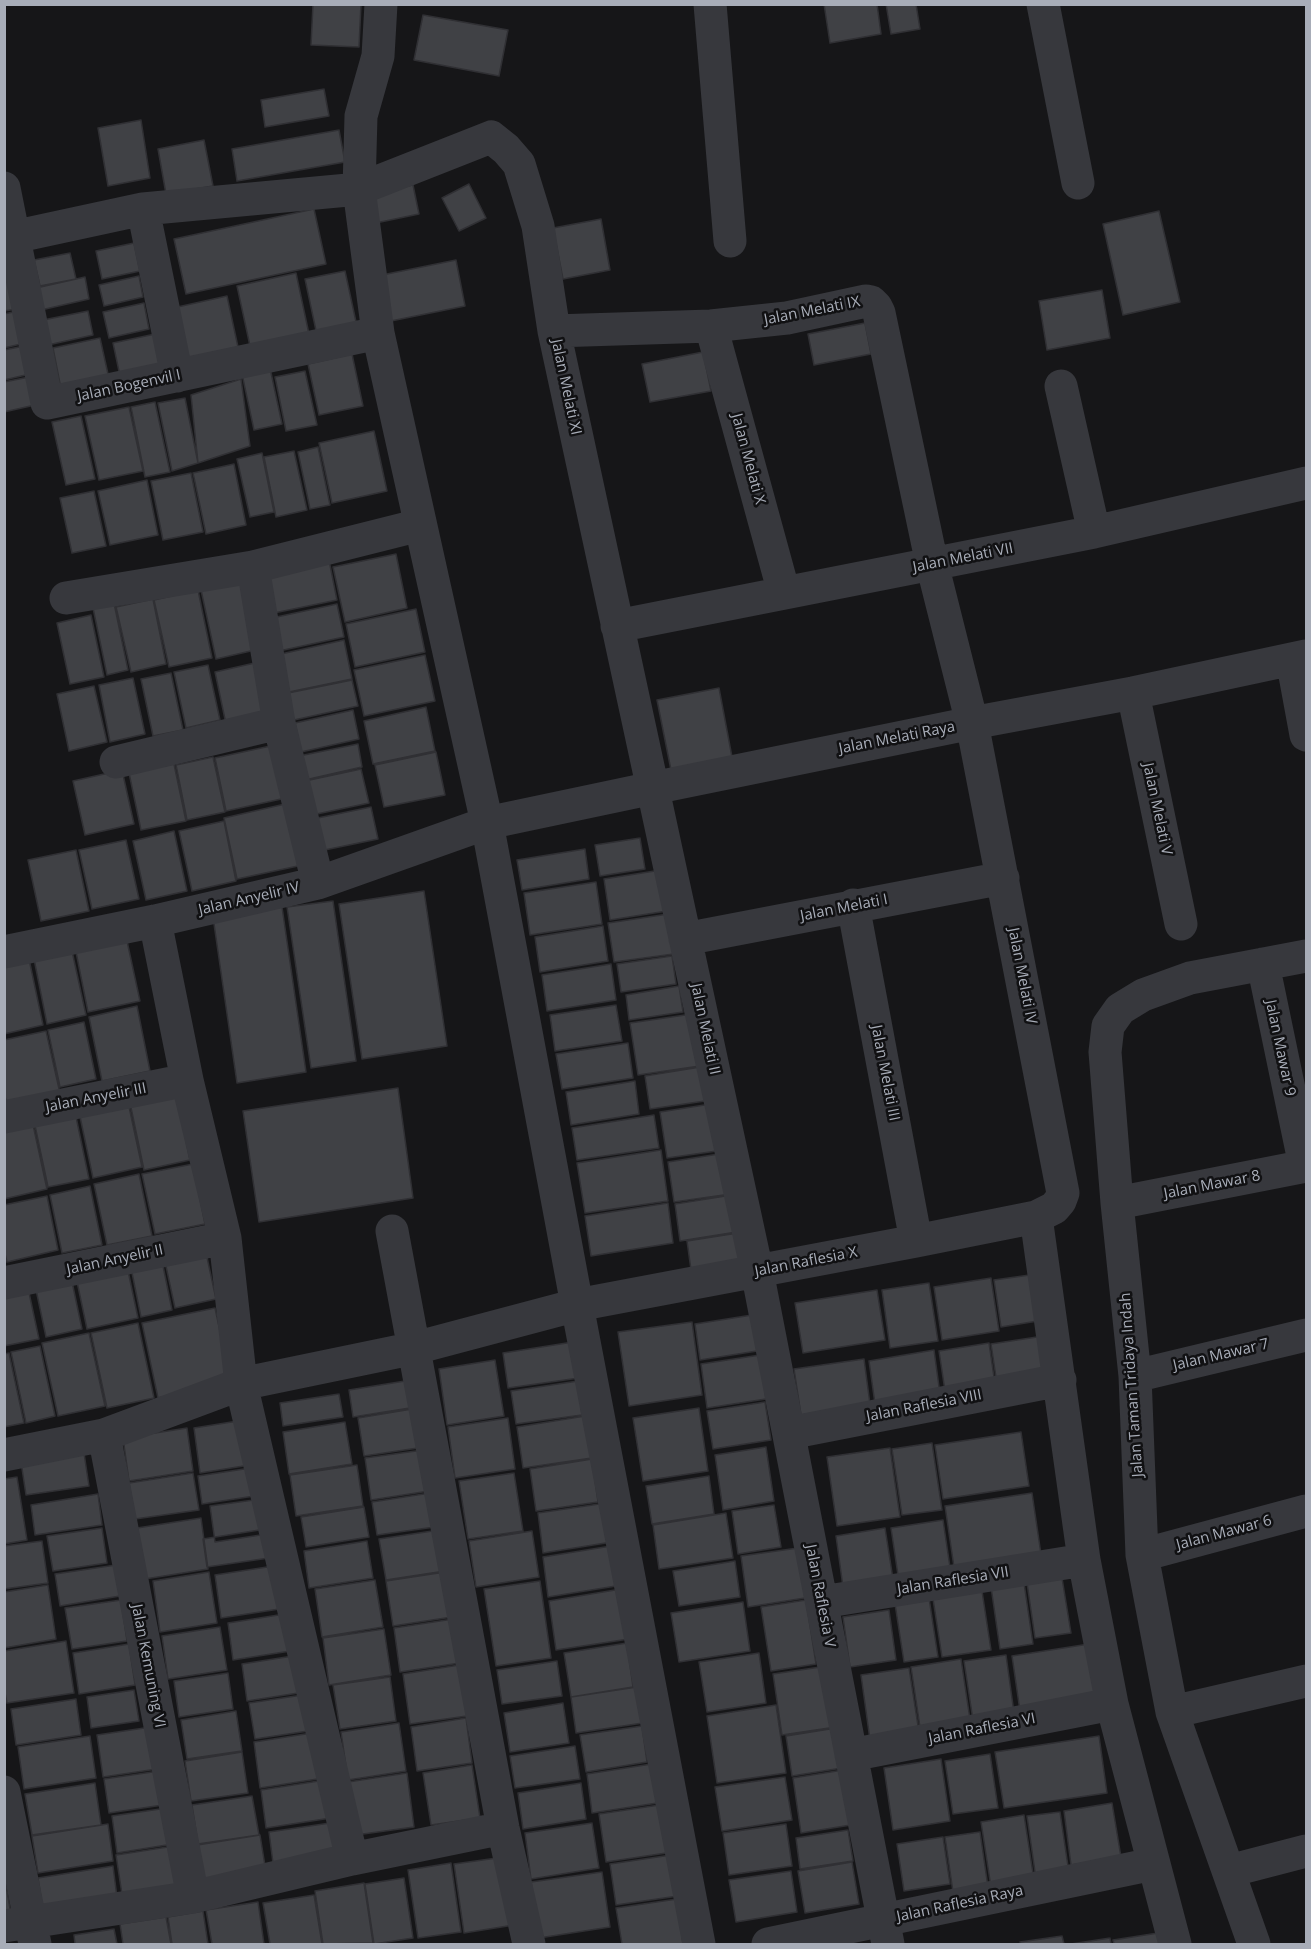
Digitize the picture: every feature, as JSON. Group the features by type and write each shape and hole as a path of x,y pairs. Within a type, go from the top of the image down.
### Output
{"street":[{"path":"381,4 378,56 361,116 359,189 378,333 487,823 699,1944"},
{"path":"710,4 730,241"},
{"path":"1043,4 1078,183"},
{"name":"Jalan Melati XI","path":"359,189 491,136 507,149 519,164 538,225 554,331 653,788"},
{"path":"4,188 10,238 143,209 359,189"},
{"path":"143,209 177,376"},
{"name":"Jalan Bogenvil I","path":"10,238 46,403 378,333"},
{"name":"Jalan Melati IX","path":"554,331 711,326 787,318 866,301 871,302 879,313 932,564 972,723"},
{"name":"Jalan Melati X","path":"711,326 784,592"},
{"path":"1061,386 1094,532"},
{"name":"Jalan Melati VII","path":"617,626 1094,532 1306,483"},
{"path":"66,598 253,567 420,525"},
{"path":"253,567 279,723 318,883"},
{"path":"1299,658 1306,735"},
{"name":"Jalan Melati Raya","path":"487,823 1299,658"},
{"name":"Jalan Melati V","path":"1133,693 1181,924"},
{"path":"116,762 279,723"},
{"name":"Jalan Melati IV","path":"972,723 1063,1193 1054,1208 1036,1217"},
{"name":"Jalan Melati II","path":"653,788 757,1271"},
{"name":"Jalan Anyelir IV","path":"4,952 155,921 318,883 487,823"},
{"name":"Jalan Melati I","path":"685,939 1003,878"},
{"name":"Jalan Melati III","path":"853,905 916,1241"},
{"path":"155,921 187,1080 225,1238 241,1384 352,1859"},
{"name":"Jalan Taman Tridaya Indah","path":"1254,1944 1172,1712 1142,1555 1135,1376 1117,1203 1105,1052 1108,1026 1120,1009 1143,994 1190,978 1306,956"},
{"name":"Jalan Mawar 9","path":"1263,964 1306,1166"},
{"name":"Jalan Anyelir III","path":"4,1117 187,1080"},
{"name":"Jalan Mawar 8","path":"1117,1203 1306,1166"},
{"path":"1036,1217 1084,1560 1112,1704 1152,1864 1175,1944"},
{"name":"Jalan Raflesia X","path":"4,1455 104,1435 241,1384 415,1348 577,1305 1036,1217"},
{"path":"392,1231 503,1828 529,1944"},
{"name":"Jalan Anyelir II","path":"4,1283 225,1238"},
{"name":"Jalan Raflesia V","path":"757,1271 886,1932"},
{"name":"Jalan Mawar 7","path":"1135,1376 1306,1335"},
{"name":"Jalan Raflesia VIII","path":"789,1433 1060,1380"},
{"name":"Jalan Kemuning VI","path":"104,1435 193,1897"},
{"name":"Jalan Mawar 6","path":"1142,1555 1306,1511"},
{"name":"Jalan Raflesia VII","path":"822,1602 1084,1560"},
{"path":"1172,1712 1306,1681"},
{"name":"Jalan Raflesia VI","path":"851,1755 1112,1704"},
{"path":"4,1792 23,1930 193,1897 352,1859 503,1828"},
{"path":"1229,1871 1306,1851"},
{"name":"Jalan Raflesia Raya","path":"768,1944 886,1932 1152,1864"}],"building":[{"path":"313,4 361,4 359,47 311,45"},
{"path":"824,4 877,4 881,34 830,43"},
{"path":"886,4 916,4 920,29 891,34"},
{"path":"423,15 508,30 499,76 414,60"},
{"path":"324,89 329,116 265,127 261,100"},
{"path":"141,120 150,178 108,186 98,128"},
{"path":"339,130 345,162 237,181 232,149"},
{"path":"204,140 213,186 166,194 158,149"},
{"path":"469,184 486,218 459,231 442,198"},
{"path":"413,185 419,214 371,224 366,194"},
{"path":"314,209 326,264 186,294 174,239"},
{"path":"1159,211 1180,302 1123,315 1103,224"},
{"path":"601,219 610,270 563,279 553,228"},
{"path":"134,243 140,271 102,279 96,251"},
{"path":"70,253 76,279 40,286 34,260"},
{"path":"456,260 465,306 391,321 382,275"},
{"path":"345,271 358,331 318,340 305,279"},
{"path":"296,273 309,334 250,346 237,286"},
{"path":"139,276 143,297 104,306 99,285"},
{"path":"85,277 89,299 41,310 36,288"},
{"path":"12,281 17,309 4,311 4,282"},
{"path":"1102,290 1110,338 1047,350 1039,301"},
{"path":"227,296 238,347 184,359 173,308"},
{"path":"144,303 149,329 109,338 103,312"},
{"path":"18,311 25,343 4,348 4,314"},
{"path":"88,311 93,335 48,345 43,320"},
{"path":"865,323 871,354 814,365 808,334"},
{"path":"155,334 162,367 120,376 113,343"},
{"path":"100,338 110,383 62,394 53,348"},
{"path":"24,346 30,374 4,380 4,350"},
{"path":"703,352 711,391 650,402 642,364"},
{"path":"352,354 363,406 319,415 308,364"},
{"path":"270,368 282,424 254,430 242,374"},
{"path":"305,371 317,425 286,431 275,377"},
{"path":"29,377 35,405 4,412 4,382"},
{"path":"241,379 250,446 198,463 191,395"},
{"path":"185,398 198,463 172,471 158,403"},
{"path":"155,402 170,472 145,477 131,407"},
{"path":"129,407 143,471 99,480 85,416"},
{"path":"81,416 95,479 66,485 52,422"},
{"path":"374,431 387,491 332,503 319,443"},
{"path":"318,447 330,505 310,509 298,452"},
{"path":"294,451 307,510 276,517 264,457"},
{"path":"262,453 274,512 250,517 237,459"},
{"path":"234,464 246,525 206,534 193,473"},
{"path":"191,473 203,532 163,540 151,481"},
{"path":"147,480 158,535 110,545 98,491"},
{"path":"94,491 106,546 72,553 60,498"},
{"path":"396,554 407,608 345,622 333,567"},
{"path":"329,560 337,600 274,613 265,574"},
{"path":"241,581 255,650 216,659 201,590"},
{"path":"198,590 212,658 169,667 154,600"},
{"path":"153,599 166,664 131,672 116,607"},
{"path":"114,603 128,670 107,675 93,608"},
{"path":"337,604 344,637 279,651 272,618"},
{"path":"416,609 425,652 355,667 346,624"},
{"path":"91,615 104,677 70,684 57,623"},
{"path":"344,640 352,679 289,692 281,654"},
{"path":"425,655 435,701 364,716 354,670"},
{"path":"259,662 270,715 226,724 215,672"},
{"path":"208,665 220,720 186,728 174,672"},
{"path":"171,673 183,730 153,736 141,679"},
{"path":"133,678 145,734 110,742 99,685"},
{"path":"352,680 358,706 294,720 288,693"},
{"path":"94,686 107,742 69,751 57,694"},
{"path":"719,688 732,757 671,770 657,700"},
{"path":"426,707 435,751 373,764 364,721"},
{"path":"353,710 359,739 301,752 295,723"},
{"path":"358,744 362,767 305,780 299,756"},
{"path":"275,745 286,798 226,811 215,758"},
{"path":"436,752 445,795 384,807 375,765"},
{"path":"213,757 225,812 187,820 176,765"},
{"path":"174,764 186,821 141,830 129,773"},
{"path":"361,769 369,803 312,815 305,781"},
{"path":"122,770 134,824 85,835 73,781"},
{"path":"285,804 298,866 237,879 224,818"},
{"path":"371,807 378,839 315,852 308,820"},
{"path":"224,821 236,881 192,891 179,831"},
{"path":"174,831 187,891 146,900 133,841"},
{"path":"640,838 645,869 600,876 595,845"},
{"path":"126,840 139,899 92,909 79,850"},
{"path":"585,849 589,879 522,890 517,860"},
{"path":"76,850 89,911 41,921 28,860"},
{"path":"661,870 667,911 610,920 604,879"},
{"path":"596,882 602,924 530,935 524,893"},
{"path":"424,891 447,1046 362,1059 339,904"},
{"path":"333,901 356,1061 311,1068 287,907"},
{"path":"282,907 306,1072 237,1083 213,917"},
{"path":"668,914 674,954 614,962 608,923"},
{"path":"603,926 608,961 540,972 535,937"},
{"path":"127,941 140,1001 88,1012 76,952"},
{"path":"72,951 86,1015 47,1024 34,959"},
{"path":"672,956 676,984 621,992 617,964"},
{"path":"29,959 43,1025 4,1034 4,964"},
{"path":"611,964 616,1000 547,1011 542,975"},
{"path":"679,986 683,1012 629,1020 626,995"},
{"path":"616,1005 622,1041 555,1051 550,1015"},
{"path":"137,1006 150,1071 102,1081 89,1017"},
{"path":"692,1014 700,1066 638,1075 630,1023"},
{"path":"84,1022 96,1079 60,1087 48,1030"},
{"path":"46,1031 60,1093 7,1104 4,1093 4,1040"},
{"path":"628,1043 633,1078 562,1089 556,1054"},
{"path":"700,1067 705,1101 650,1109 645,1076"},
{"path":"635,1081 639,1114 571,1125 566,1092"},
{"path":"398,1088 413,1198 259,1222 243,1111"},
{"path":"176,1093 190,1160 144,1170 130,1103"},
{"path":"128,1102 142,1167 93,1178 79,1112"},
{"path":"717,1103 724,1150 667,1158 660,1112"},
{"path":"75,1112 89,1179 48,1187 34,1121"},
{"path":"654,1115 659,1148 577,1160 572,1128"},
{"path":"32,1120 47,1189 4,1199 4,1126"},
{"path":"661,1150 668,1201 585,1213 577,1163"},
{"path":"725,1153 731,1194 674,1202 668,1162"},
{"path":"193,1164 205,1224 155,1234 142,1174"},
{"path":"139,1174 152,1236 107,1245 94,1184"},
{"path":"90,1186 102,1245 62,1253 50,1195"},
{"path":"738,1194 743,1231 680,1241 675,1204"},
{"path":"47,1196 58,1250 7,1262 4,1250 4,1205"},
{"path":"668,1203 673,1243 591,1256 585,1216"},
{"path":"744,1232 749,1268 692,1277 687,1241"},
{"path":"205,1248 216,1299 175,1308 164,1257"},
{"path":"161,1256 172,1310 141,1317 130,1263"},
{"path":"127,1266 138,1318 87,1329 76,1277"},
{"path":"1044,1273 1050,1319 1001,1327 994,1280"},
{"path":"71,1277 82,1329 46,1337 35,1285"},
{"path":"991,1278 999,1331 942,1340 934,1287"},
{"path":"929,1283 938,1341 890,1348 882,1290"},
{"path":"28,1288 39,1339 4,1346 4,1293"},
{"path":"877,1290 885,1340 803,1353 795,1303"},
{"path":"215,1308 231,1382 158,1398 142,1323"},
{"path":"752,1315 757,1351 700,1360 695,1324"},
{"path":"692,1322 702,1395 629,1406 618,1332"},
{"path":"138,1323 154,1398 107,1408 91,1333"},
{"path":"89,1333 105,1406 58,1416 42,1343"},
{"path":"1050,1335 1056,1375 997,1384 991,1344"},
{"path":"573,1342 579,1378 508,1388 503,1353"},
{"path":"989,1343 995,1384 945,1391 939,1351"},
{"path":"40,1346 55,1416 26,1423 11,1352"},
{"path":"934,1350 940,1394 875,1404 869,1361"},
{"path":"9,1353 24,1423 4,1427 4,1354"},
{"path":"760,1355 766,1399 707,1408 701,1364"},
{"path":"864,1359 870,1404 801,1415 794,1369"},
{"path":"495,1360 504,1416 447,1425 439,1369"},
{"path":"405,1381 410,1408 353,1417 349,1390"},
{"path":"578,1381 582,1415 516,1424 511,1391"},
{"path":"339,1394 343,1417 283,1426 280,1403"},
{"path":"765,1402 771,1440 713,1449 707,1411"},
{"path":"699,1408 708,1471 643,1481 633,1418"},
{"path":"412,1409 418,1448 364,1456 358,1418"},
{"path":"585,1416 592,1458 523,1468 517,1427"},
{"path":"508,1418 515,1469 455,1478 448,1427"},
{"path":"244,1420 250,1465 200,1473 194,1428"},
{"path":"345,1422 352,1464 289,1474 283,1432"},
{"path":"187,1428 193,1471 129,1481 123,1438"},
{"path":"1021,1432 1029,1486 943,1499 935,1445"},
{"path":"932,1443 942,1510 902,1515 892,1449"},
{"path":"766,1447 774,1501 723,1510 715,1455"},
{"path":"890,1448 900,1517 837,1526 827,1457"},
{"path":"423,1450 429,1491 371,1500 365,1458"},
{"path":"84,1453 89,1486 26,1495 21,1462"},
{"path":"592,1459 598,1502 536,1511 530,1469"},
{"path":"357,1465 363,1506 296,1516 290,1475"},
{"path":"257,1467 261,1495 202,1504 198,1476"},
{"path":"193,1473 199,1510 135,1519 129,1483"},
{"path":"514,1473 523,1531 468,1539 459,1481"},
{"path":"709,1476 714,1514 652,1524 646,1486"},
{"path":"17,1477 27,1540 4,1544 4,1479"},
{"path":"430,1493 435,1527 377,1535 372,1502"},
{"path":"1032,1493 1042,1561 955,1574 945,1506"},
{"path":"98,1494 102,1525 35,1535 31,1505"},
{"path":"261,1499 267,1534 215,1542 210,1506"},
{"path":"606,1503 612,1542 543,1553 538,1513"},
{"path":"774,1505 781,1547 738,1554 732,1511"},
{"path":"364,1507 369,1537 306,1547 301,1517"},
{"path":"726,1513 733,1558 659,1569 653,1525"},
{"path":"201,1518 208,1569 145,1579 137,1528"},
{"path":"943,1520 951,1574 899,1582 891,1528"},
{"path":"102,1528 107,1563 53,1571 47,1536"},
{"path":"272,1528 276,1557 207,1567 203,1539"},
{"path":"885,1528 893,1579 843,1587 836,1536"},
{"path":"439,1530 445,1571 386,1580 379,1539"},
{"path":"532,1531 539,1577 476,1587 469,1541"},
{"path":"42,1541 48,1583 4,1589 4,1546"},
{"path":"367,1541 373,1578 309,1588 304,1551"},
{"path":"611,1546 616,1586 548,1597 543,1557"},
{"path":"798,1548 805,1598 748,1607 741,1556"},
{"path":"735,1561 740,1597 679,1606 673,1571"},
{"path":"116,1565 120,1596 60,1606 55,1574"},
{"path":"280,1565 286,1608 221,1618 215,1575"},
{"path":"209,1572 217,1623 160,1632 153,1581"},
{"path":"445,1572 452,1617 393,1626 386,1581"},
{"path":"1062,1578 1071,1633 1035,1638 1027,1583"},
{"path":"375,1580 383,1627 322,1637 315,1589"},
{"path":"540,1581 551,1658 496,1666 484,1589"},
{"path":"1024,1583 1033,1644 1000,1649 991,1587"},
{"path":"48,1585 56,1639 4,1648 4,1592"},
{"path":"621,1589 629,1639 556,1650 549,1601"},
{"path":"982,1591 991,1650 942,1657 933,1599"},
{"path":"929,1598 938,1657 904,1662 895,1604"},
{"path":"121,1600 127,1641 72,1649 65,1608"},
{"path":"806,1600 816,1664 771,1671 761,1607"},
{"path":"743,1602 750,1651 679,1662 671,1613"},
{"path":"889,1610 896,1660 850,1667 843,1617"},
{"path":"291,1613 297,1650 233,1660 228,1623"},
{"path":"453,1619 460,1663 400,1672 394,1628"},
{"path":"220,1627 227,1670 168,1679 162,1636"},
{"path":"384,1629 391,1675 329,1685 323,1638"},
{"path":"66,1641 74,1693 7,1703 4,1688 4,1651"},
{"path":"627,1643 633,1687 571,1697 564,1653"},
{"path":"129,1644 135,1685 79,1694 73,1653"},
{"path":"1089,1644 1098,1699 1020,1711 1012,1656"},
{"path":"759,1653 766,1703 707,1712 699,1662"},
{"path":"299,1655 305,1692 247,1701 242,1664"},
{"path":"1006,1655 1015,1720 974,1727 964,1661"},
{"path":"961,1659 971,1726 921,1734 911,1667"},
{"path":"557,1661 562,1696 502,1704 497,1670"},
{"path":"459,1665 467,1716 410,1724 403,1674"},
{"path":"827,1666 836,1727 782,1735 773,1674"},
{"path":"909,1668 919,1732 870,1740 861,1675"},
{"path":"228,1673 233,1709 179,1717 174,1681"},
{"path":"390,1677 396,1721 340,1729 333,1685"},
{"path":"637,1687 643,1723 576,1733 571,1697"},
{"path":"134,1690 139,1721 91,1728 87,1697"},
{"path":"309,1694 315,1730 255,1739 249,1703"},
{"path":"76,1699 81,1735 16,1745 11,1709"},
{"path":"563,1703 569,1743 510,1752 504,1713"},
{"path":"776,1705 786,1773 717,1783 707,1716"},
{"path":"236,1711 242,1751 187,1759 181,1720"},
{"path":"466,1718 472,1763 417,1771 411,1727"},
{"path":"399,1723 406,1771 348,1780 341,1732"},
{"path":"642,1726 647,1762 586,1772 580,1735"},
{"path":"151,1727 157,1769 103,1777 97,1735"},
{"path":"836,1728 842,1768 792,1776 786,1736"},
{"path":"318,1732 324,1778 260,1788 254,1742"},
{"path":"90,1736 96,1778 24,1789 18,1747"},
{"path":"1099,1736 1107,1793 1004,1808 995,1752"},
{"path":"575,1746 580,1779 515,1788 510,1756"},
{"path":"242,1752 248,1793 191,1801 185,1761"},
{"path":"990,1754 998,1808 953,1814 945,1761"},
{"path":"941,1759 950,1821 893,1830 884,1768"},
{"path":"658,1763 664,1802 592,1813 587,1774"},
{"path":"472,1765 480,1818 431,1825 423,1773"},
{"path":"843,1770 851,1825 801,1833 793,1778"},
{"path":"159,1771 163,1805 109,1813 104,1779"},
{"path":"407,1773 414,1827 356,1835 348,1782"},
{"path":"785,1777 792,1820 722,1831 715,1787"},
{"path":"325,1780 331,1818 266,1828 261,1790"},
{"path":"95,1783 101,1825 32,1835 25,1794"},
{"path":"581,1783 586,1819 523,1829 518,1793"},
{"path":"252,1796 259,1835 198,1844 192,1805"},
{"path":"1112,1803 1121,1857 1071,1865 1064,1811"},
{"path":"666,1804 673,1852 606,1862 599,1814"},
{"path":"167,1808 173,1844 117,1853 112,1816"},
{"path":"1060,1812 1069,1873 1036,1879 1027,1816"},
{"path":"1024,1815 1034,1880 991,1887 981,1822"},
{"path":"330,1823 336,1861 274,1871 269,1832"},
{"path":"592,1823 599,1868 531,1879 525,1833"},
{"path":"108,1824 113,1861 38,1873 32,1836"},
{"path":"786,1824 792,1866 729,1875 723,1833"},
{"path":"848,1830 853,1861 800,1869 796,1838"},
{"path":"980,1832 988,1887 953,1892 945,1837"},
{"path":"260,1835 267,1878 197,1889 191,1846"},
{"path":"943,1837 950,1884 904,1891 897,1844"},
{"path":"174,1846 180,1892 123,1901 116,1855"},
{"path":"671,1855 678,1896 616,1905 610,1864"},
{"path":"504,1857 514,1925 464,1933 454,1864"},
{"path":"852,1862 859,1904 805,1913 798,1871"},
{"path":"451,1863 461,1932 418,1938 408,1870"},
{"path":"113,1866 118,1905 44,1916 38,1878"},
{"path":"791,1871 797,1912 736,1922 729,1880"},
{"path":"602,1872 610,1927 539,1938 531,1882"},
{"path":"4,1874 12,1920 4,1921"},
{"path":"404,1878 413,1938 374,1944 365,1884"},
{"path":"364,1883 373,1943 323,1944 315,1891"},
{"path":"314,1895 322,1944 270,1944 263,1903"},
{"path":"677,1899 683,1944 622,1944 616,1908"},
{"path":"258,1902 264,1944 212,1944 206,1910"},
{"path":"203,1911 208,1944 172,1944 168,1917"},
{"path":"166,1917 171,1944 123,1944 120,1924"},
{"path":"114,1929 117,1944 75,1944 74,1935"},
{"path":"1158,1933 1160,1944 1114,1944 1113,1940"},
{"path":"1062,1936 1064,1944 1021,1944 1020,1942"},
{"path":"1110,1938 1111,1944 1071,1944"}]}
